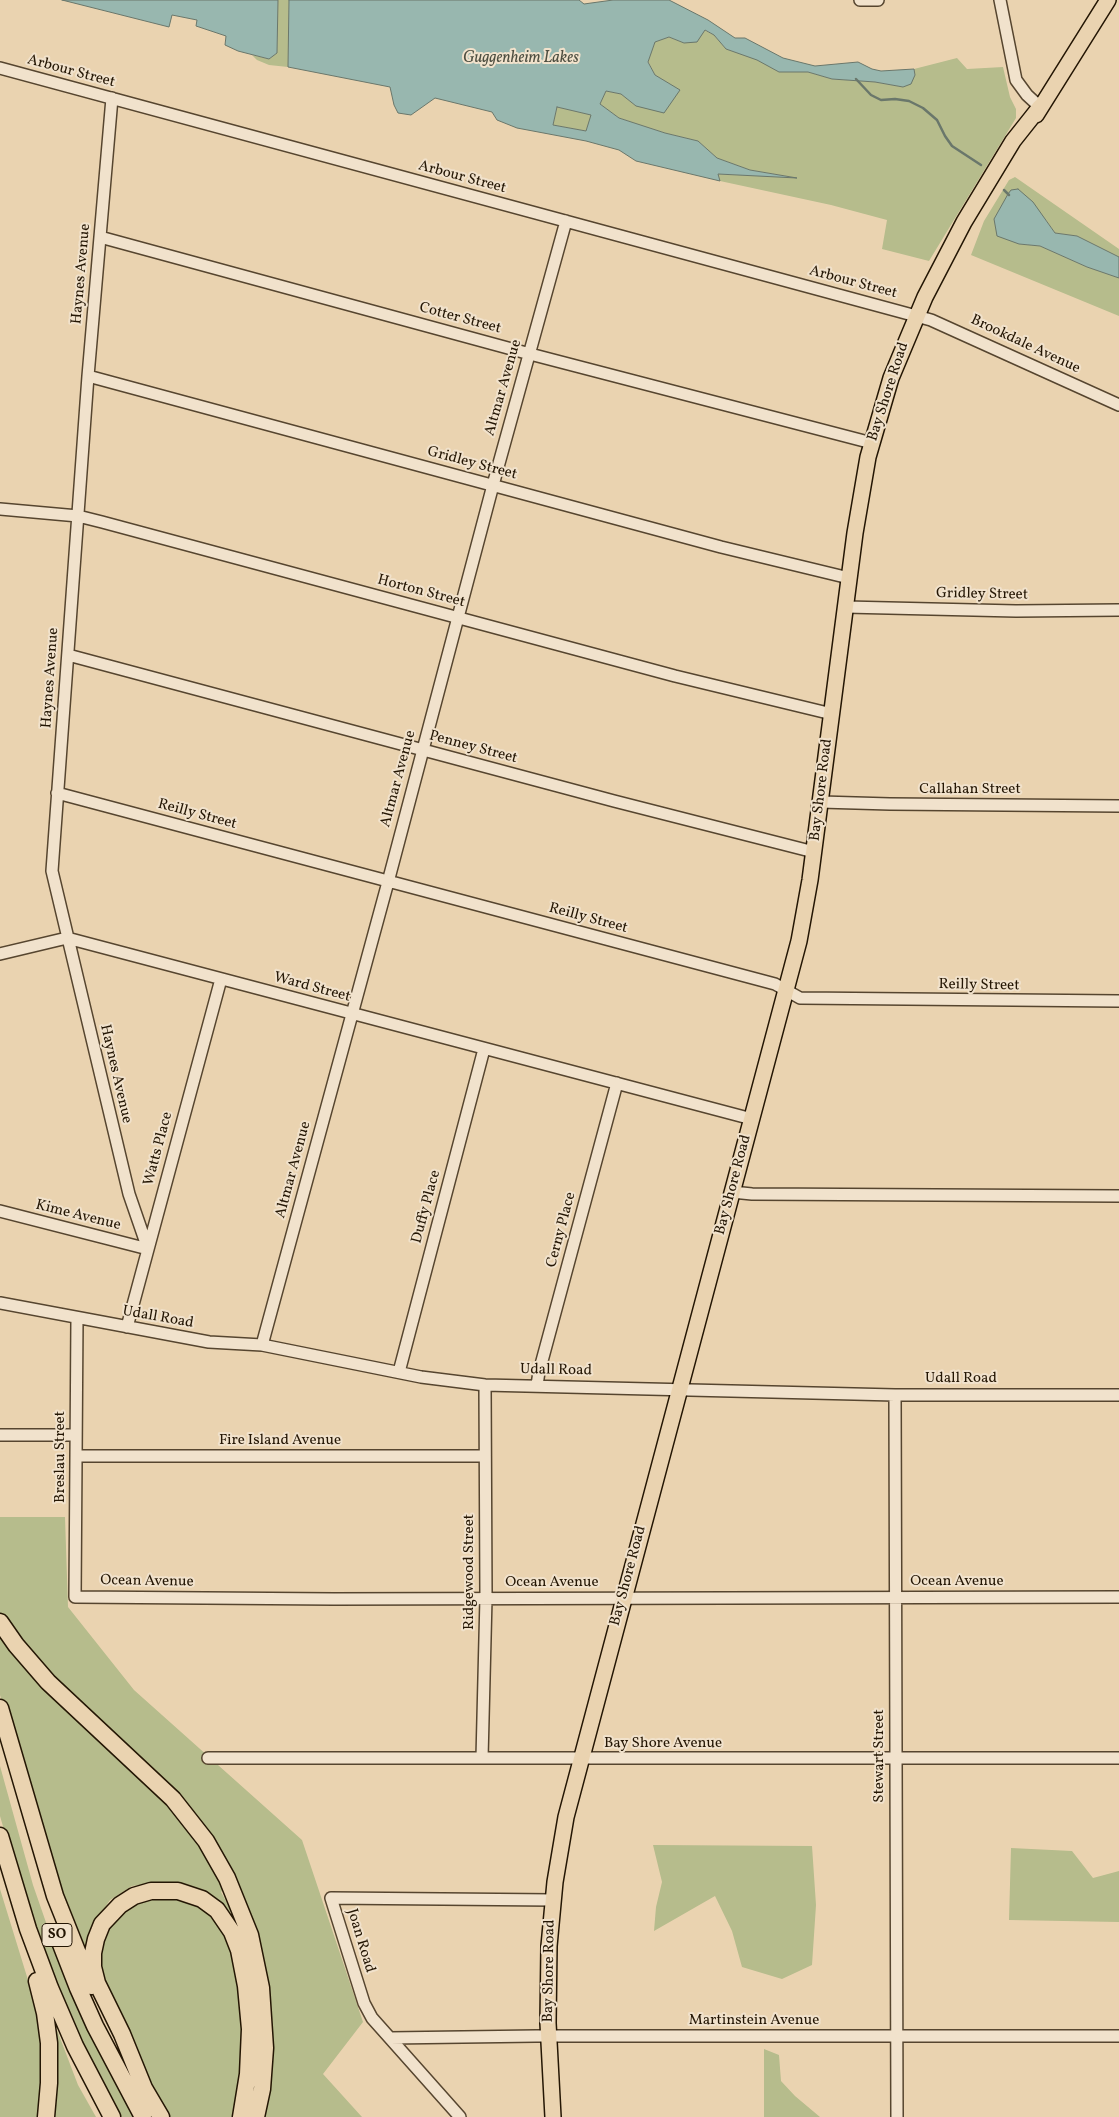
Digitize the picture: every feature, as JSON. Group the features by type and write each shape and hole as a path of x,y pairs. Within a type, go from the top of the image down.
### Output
{"highway":[{"path":"0,1622 24,1655 48,1682 173,1799 206,1841 227,1878 252,1940 263,2002 264,2062 256,2117"},
{"name":"SO","path":"0,1708 48,1875 69,1934 102,2009 146,2093 161,2117"},
{"name":"SO","path":"0,1741 41,1884 71,1971 105,2047 143,2117"},
{"name":"SO","path":"0,1836 38,1959 62,2018 89,2075 112,2117"},
{"path":"14,1884 24,1944 39,1986 47,2022 50,2064 46,2117"},
{"path":"146,2093 122,2034 97,1983 93,1967 93,1953 96,1938 102,1924 120,1905 134,1896 152,1891 178,1891 202,1899 217,1910 232,1932 239,1950 246,1986 250,2029 248,2074 241,2117"}],"main road":[{"name":"Bay Shore Road","path":"553,2117 548,1977 553,1900 566,1817 786,991 803,918 821,802 862,487 872,443 892,378 917,316 947,258 971,226 1021,146 1040,107 1108,0"}],"street":[{"path":"860,0 878,0"},
{"path":"1000,0 1016,80 1026,95 1040,107"},
{"name":"Arbour Street","path":"0,68 917,316"},
{"name":"Haynes Avenue","path":"112,98 88,376 52,871 128,1194 148,1249"},
{"name":"Altmar Avenue","path":"262,1345 388,882 492,485 566,221"},
{"name":"Cotter Street","path":"100,237 530,354 872,443"},
{"name":"Brookdale Avenue","path":"917,316 937,322 1119,405"},
{"name":"Gridley Street","path":"88,376 730,549 850,578"},
{"name":"Horton Street","path":"0,509 78,516 675,676 832,714"},
{"name":"Gridley Street","path":"846,607 1016,611 1119,610"},
{"name":"Penney Street","path":"68,654 422,750 814,852"},
{"name":"Reilly Street","path":"57,793 770,983 804,999 1119,1001"},
{"name":"Callahan Street","path":"821,802 1119,806"},
{"name":"Ward Street","path":"0,954 67,938 752,1119"},
{"name":"Watts Place","path":"127,1328 221,979"},
{"name":"Duffy Place","path":"399,1372 484,1049"},
{"name":"Cerny Place","path":"537,1385 617,1083"},
{"path":"732,1192 752,1194 1119,1196"},
{"name":"Kime Avenue","path":"0,1211 148,1249"},
{"name":"Udall Road","path":"0,1303 209,1342 262,1345 399,1372 485,1385 895,1395 1119,1395"},
{"name":"Breslau Street","path":"75,1597 78,1318"},
{"name":"Ridgewood Street","path":"482,1758 486,1598 485,1385"},
{"name":"Stewart Street","path":"895,1395 897,2117"},
{"path":"0,1435 76,1435"},
{"name":"Fire Island Avenue","path":"76,1456 485,1456"},
{"name":"Ocean Avenue","path":"75,1597 334,1599 1119,1597"},
{"name":"Bay Shore Avenue","path":"208,1758 1119,1758"},
{"name":"Joan Road","path":"460,2117 372,2018 364,2003 331,1898 553,1900"},
{"name":"Martinstein Avenue","path":"390,2038 549,2036 1119,2036"}],"green space":[{"path":"278,0 289,0 288,67 269,65 257,60 252,55 269,59 277,53"},
{"path":"704,30 714,35 726,49 757,59 779,72 808,72 832,79 875,82 903,87 915,75 914,69 957,58 967,69 1003,67 1010,97 1016,109 1016,118 929,261 882,249 887,220 831,205 720,181 718,174 791,177 750,170 717,158 698,141 665,133 619,118 600,104 606,91 621,94 636,106 679,90 655,75 648,61 655,42 669,37 684,43"},
{"path":"557,107 592,115 586,131 553,125"},
{"path":"1015,177 1119,249 1119,257 1077,236 1055,233 1046,220 1019,244 1040,246 1087,267 1119,278 1119,316 971,255 984,221 1009,180"},
{"path":"0,1517 65,1517 68,1607 134,1690 302,1840 363,2022 323,2074 362,2117 259,2117 269,2036 227,1870 68,1697 0,1616"},
{"path":"0,1635 20,1662 165,1801 202,1851 225,1888 221,1892 232,1912 227,1912 195,1887 161,1882 132,1886 110,1900 91,1928 85,1947 80,1947 27,1788 0,1695"},
{"path":"0,1766 33,1885 66,1980 137,2117 119,2117 62,2006 21,1889 0,1816"},
{"path":"653,1845 812,1846 816,1905 812,1965 782,1979 742,1967 732,1931 715,1896 654,1931 656,1907 662,1882"},
{"path":"1011,1848 1072,1851 1093,1878 1119,1871 1119,1922 1009,1920"},
{"path":"0,1889 40,2019 46,2074 42,2117 0,2117"},
{"path":"157,1894 190,1898 218,1918 234,1950 245,2014 241,2095 235,2117 168,2117 152,2089 96,1961 104,1927 127,1903"},
{"path":"57,2030 78,2085 96,2117 52,2117"},
{"path":"764,2049 779,2055 781,2081 795,2096 820,2117 764,2117"}],"water":[{"path":"62,0 278,0 277,53 269,59 238,51 225,45 226,36 196,26 197,20 172,15 169,27"},
{"name":"Guggenheim Lakes","path":"289,0 579,0 584,4 613,0 669,0 708,20 735,38 745,38 783,58 815,66 858,62 881,71 914,69 915,75 911,84 903,87 875,82 832,79 808,72 779,72 757,60 726,49 714,35 705,30 697,42 684,43 669,37 655,42 648,62 655,75 680,90 664,113 636,106 621,94 606,91 600,104 619,118 665,133 698,141 717,158 750,170 797,178 718,174 720,181 636,161 619,150 586,141 517,128 497,120 492,112 435,98 411,115 398,113 390,87 288,67","holes":["557,107 591,115 586,131 553,125"]},
{"path":"1018,189 1033,202 1055,233 1077,236 1119,257 1119,278 1087,267 1040,246 1019,244 997,236 994,219 1011,190"}],"waterway":[{"path":"856,79 871,95 881,100 909,101 923,108 937,120 952,146 981,165"},
{"path":"1004,190 1009,195"}]}
